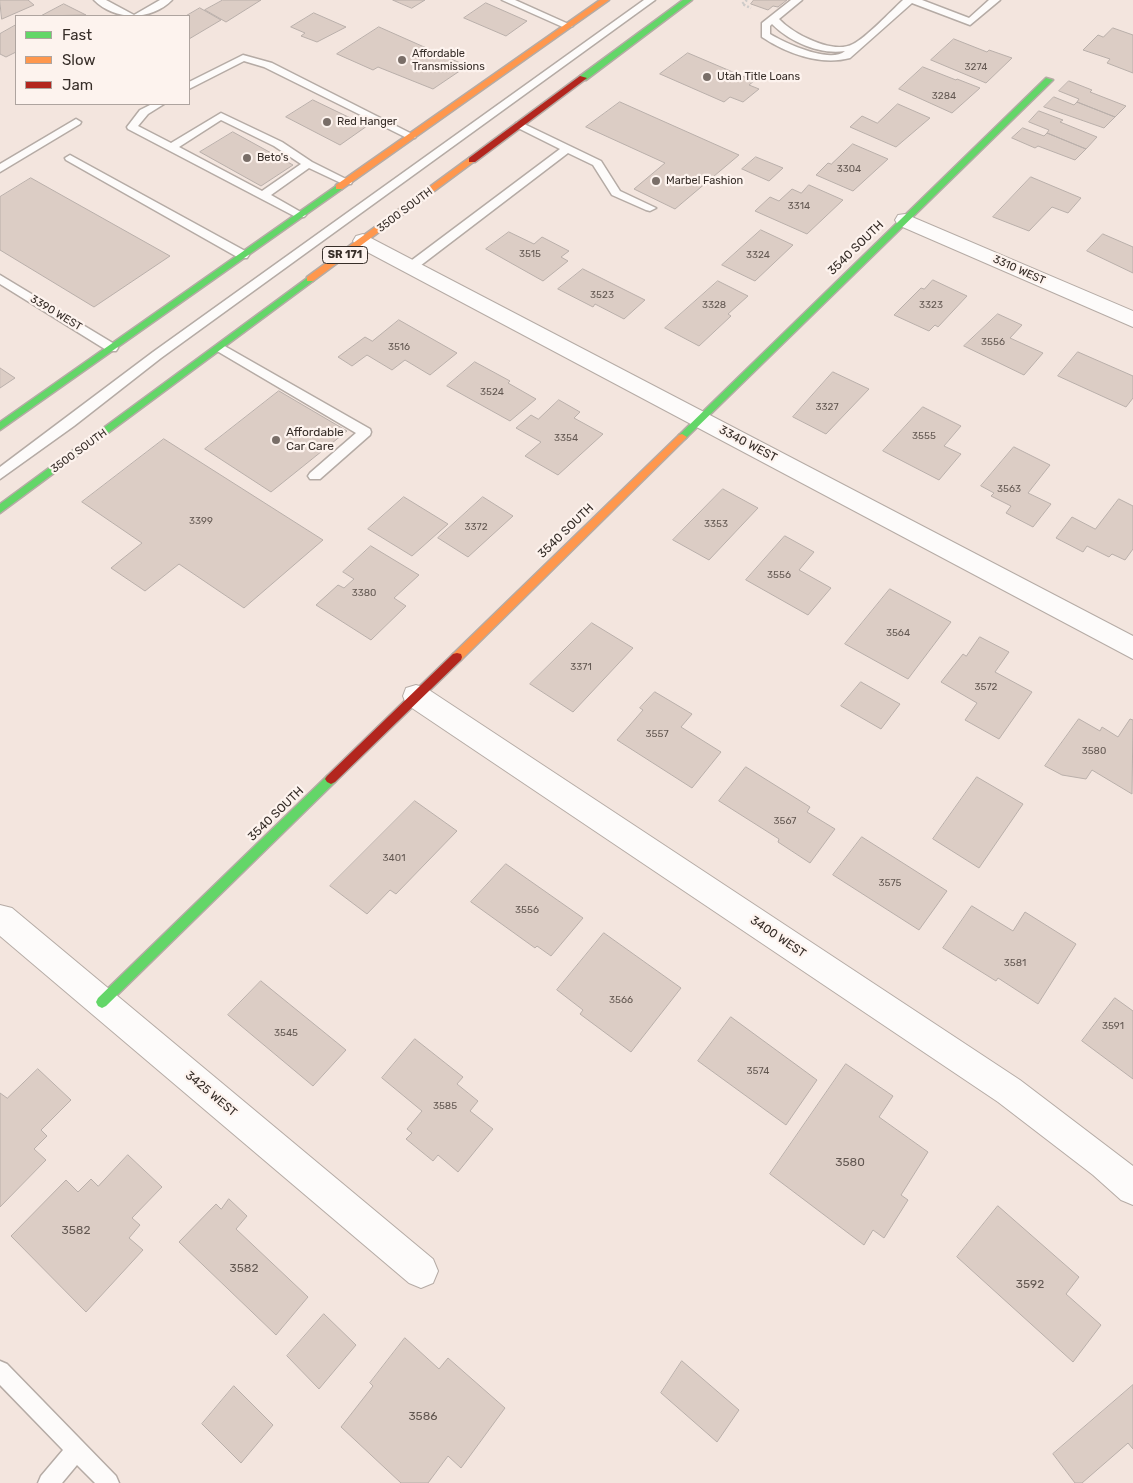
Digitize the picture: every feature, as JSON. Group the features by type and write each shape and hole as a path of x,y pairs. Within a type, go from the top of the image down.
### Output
{"main road":[{"name":"3500 SOUTH","path":"0,509 221,348 688,0"},
{"path":"0,427 568,26 598,1"},
{"name":"3540 SOUTH","path":"102,1002 1049,80"}],"street":[{"name":"3310 WEST","path":"905,220 1133,320"},
{"name":"3340 WEST","path":"363,241 1133,648"},
{"name":"3400 WEST","path":"416,696 1010,1091 1091,1152 1133,1188"},
{"name":"3425 WEST","path":"1,918 421,1271"}],"lane":[{"path":"99,0 128,15"},
{"path":"140,15 167,0"},
{"path":"507,0 568,26"},
{"path":"0,474 70,423 165,349 650,0"},
{"path":"797,0 764,26 765,36 817,57 840,59 911,0 970,22 995,0"},
{"path":"773,19 784,31 830,49 843,50 855,46"},
{"path":"190,85 243,58 268,65 411,136"},
{"path":"157,105 144,112 132,128 300,215"},
{"path":"171,148 221,116 278,144 308,164 347,182"},
{"path":"0,168 76,122"},
{"path":"520,125 597,163 616,193 650,208"},
{"path":"412,266 568,148"},
{"path":"70,158 243,255"},
{"path":"262,196 308,164"},
{"name":"3390 WEST","path":"0,279 112,348"},
{"path":"221,348 365,432 314,476"},
{"path":"0,1371 109,1483"},
{"path":"48,1483 77,1450"}],"building":[{"path":"0,0 28,0 34,5 2,19"},
{"path":"223,0 261,0 226,22 205,10"},
{"path":"393,0 425,0 412,8"},
{"path":"754,0 787,0 778,7 773,6 768,10 751,4"},
{"path":"486,3 527,21 506,36 464,18"},
{"path":"64,4 86,15 43,15"},
{"path":"200,8 221,20 190,38 190,15 188,15"},
{"path":"314,13 346,27 317,42 301,36 305,33 291,27"},
{"path":"15,26 15,52 6,57 0,54 0,34"},
{"name":"Affordable Transmissions","path":"379,27 467,66 433,89 378,67 373,70 337,54"},
{"path":"1113,28 1133,35 1133,73 1107,63 1110,59 1083,50 1098,35 1103,37"},
{"path":"954,39 987,52 989,50 1012,58 986,83 931,60"},
{"name":"Utah Title Loans","path":"688,53 754,81 749,85 759,89 743,102 730,97 724,102 660,74"},
{"path":"923,67 980,88 952,113 899,89"},
{"path":"1069,81 1092,90 1090,92 1126,106 1115,117 1077,102 1079,99 1059,91"},
{"path":"1054,97 1074,105 1077,102 1115,117 1104,128 1044,107"},
{"name":"Red Hanger","path":"313,100 367,126 340,145 286,117"},
{"path":"620,102 739,155 675,209 634,189 665,163 586,127"},
{"path":"898,104 930,118 896,147 850,127 862,116 877,123"},
{"path":"1039,111 1063,120 1060,122 1097,137 1086,149 1047,133 1049,130 1029,122"},
{"path":"1023,128 1044,136 1047,133 1086,149 1075,160 1038,146 1035,148 1012,138"},
{"name":"Beto's","path":"233,132 293,165 261,186 200,152"},
{"path":"853,144 888,159 853,191 816,175 828,163 831,164"},
{"path":"756,157 783,168 769,181 742,169"},
{"path":"1031,177 1081,198 1068,213 1052,207 1029,231 993,217"},
{"path":"31,178 170,256 94,307 0,250 0,197"},
{"path":"809,185 843,200 807,234 755,211 770,197 779,201 792,189 801,193"},
{"path":"761,230 793,245 755,281 722,265"},
{"path":"509,232 534,244 542,237 569,251 561,257 568,261 543,281 486,249"},
{"path":"1103,234 1133,247 1133,273 1087,251"},
{"path":"583,269 645,300 624,319 595,304 593,307 558,289"},
{"path":"933,280 967,296 938,327 935,325 929,331 894,315 921,288 924,289"},
{"path":"718,281 748,296 728,314 731,316 699,346 665,328"},
{"path":"998,314 1022,325 1010,338 1043,353 1024,375 964,346"},
{"path":"399,320 457,353 430,375 405,360 392,370 367,355 352,366 338,357 365,337 372,341"},
{"path":"1078,352 1133,376 1133,398 1126,407 1058,376"},
{"path":"475,362 510,381 508,383 536,399 510,421 447,386"},
{"path":"0,368 15,378 0,388"},
{"path":"833,372 869,389 826,434 793,417"},
{"name":"Affordable Car Care","path":"279,391 347,431 271,492 205,449"},
{"path":"559,400 580,412 574,418 603,434 558,475 525,456 541,442 516,428 531,415 538,419"},
{"path":"923,407 961,426 944,446 961,454 939,480 883,451"},
{"path":"164,439 323,540 244,608 179,564 145,591 111,568 142,543 82,502"},
{"path":"1014,447 1050,465 1028,493 1051,504 1033,527 1006,513 1011,506 991,496 994,493 981,486"},
{"path":"723,489 758,508 709,560 673,540"},
{"path":"404,497 448,524 412,556 368,529"},
{"path":"483,497 513,516 468,557 438,538"},
{"path":"1119,499 1133,506 1133,549 1125,560 1112,554 1109,557 1087,546 1083,552 1056,538 1072,517 1095,529"},
{"path":"785,536 814,552 799,570 831,588 808,615 746,580"},
{"path":"371,546 419,575 394,598 406,606 371,640 316,605 338,585 344,588 354,579 343,572"},
{"path":"890,589 951,622 908,679 845,644"},
{"path":"592,623 633,648 573,712 530,684"},
{"path":"980,637 1009,652 995,672 1032,692 999,739 965,720 977,703 941,682 963,654 966,656"},
{"path":"861,682 900,704 881,729 841,706"},
{"path":"655,692 692,714 681,727 721,752 692,788 617,740 643,710 640,708"},
{"path":"1079,719 1100,731 1102,727 1118,737 1130,719 1133,720 1132,794 1092,770 1086,779 1062,775 1045,766"},
{"path":"746,767 810,807 807,812 835,829 810,863 778,842 779,839 719,801"},
{"path":"977,777 1023,804 979,868 933,839"},
{"path":"415,801 457,831 396,894 390,890 367,914 330,886"},
{"path":"862,837 947,891 919,930 833,875"},
{"path":"506,864 583,918 551,956 537,946 535,948 471,902"},
{"path":"972,906 1013,931 1025,912 1076,944 1038,1004 998,978 996,981 943,948"},
{"path":"604,933 681,988 631,1052 580,1014 583,1010 557,990"},
{"path":"261,981 346,1050 313,1086 228,1015"},
{"path":"1115,998 1133,1011 1133,1079 1082,1041"},
{"path":"731,1017 817,1080 786,1125 698,1061"},
{"path":"415,1039 463,1077 457,1084 478,1101 470,1111 493,1129 458,1172 438,1155 433,1161 406,1139 412,1133 407,1129 422,1111 382,1078"},
{"path":"846,1064 893,1096 879,1117 928,1152 901,1195 908,1200 884,1238 873,1230 864,1245 770,1174"},
{"path":"38,1069 71,1100 41,1130 47,1136 34,1149 46,1160 0,1207 0,1093 7,1098"},
{"path":"128,1155 162,1187 132,1218 140,1225 129,1238 143,1250 86,1312 11,1236 66,1180 78,1192 91,1179 98,1186"},
{"path":"229,1199 247,1216 236,1229 308,1297 276,1335 179,1242 216,1204 221,1209"},
{"path":"998,1206 1079,1277 1066,1294 1101,1325 1073,1362 957,1257"},
{"path":"324,1314 356,1345 319,1389 287,1356"},
{"path":"405,1338 439,1369 448,1358 505,1408 461,1468 448,1456 428,1483 401,1483 341,1427 373,1386 370,1383"},
{"path":"682,1361 739,1410 717,1442 661,1393"},
{"path":"1133,1385 1133,1449 1128,1443 1082,1483 1075,1483 1053,1454"},
{"path":"234,1386 273,1425 241,1463 202,1424"}],"traffic: fast":[{"path":"583,78 688,0"},
{"path":"682,437 1049,80"},
{"path":"0,427 339,187"},
{"path":"0,509 310,279"},
{"path":"102,1002 331,779"}],"traffic: slow":[{"path":"339,187 605,0"},
{"path":"310,279 472,160"},
{"path":"457,657 682,437"}],"traffic: jam":[{"path":"472,160 583,78"},
{"path":"331,779 457,657"}],"place":[{"name":"Affordable Transmissions","path":"402,60"},
{"name":"Utah Title Loans","path":"707,77"},
{"name":"Red Hanger","path":"327,122"},
{"name":"Beto's","path":"247,158"},
{"name":"Marbel Fashion","path":"656,181"},
{"name":"Affordable Car Care","path":"276,440"}]}
